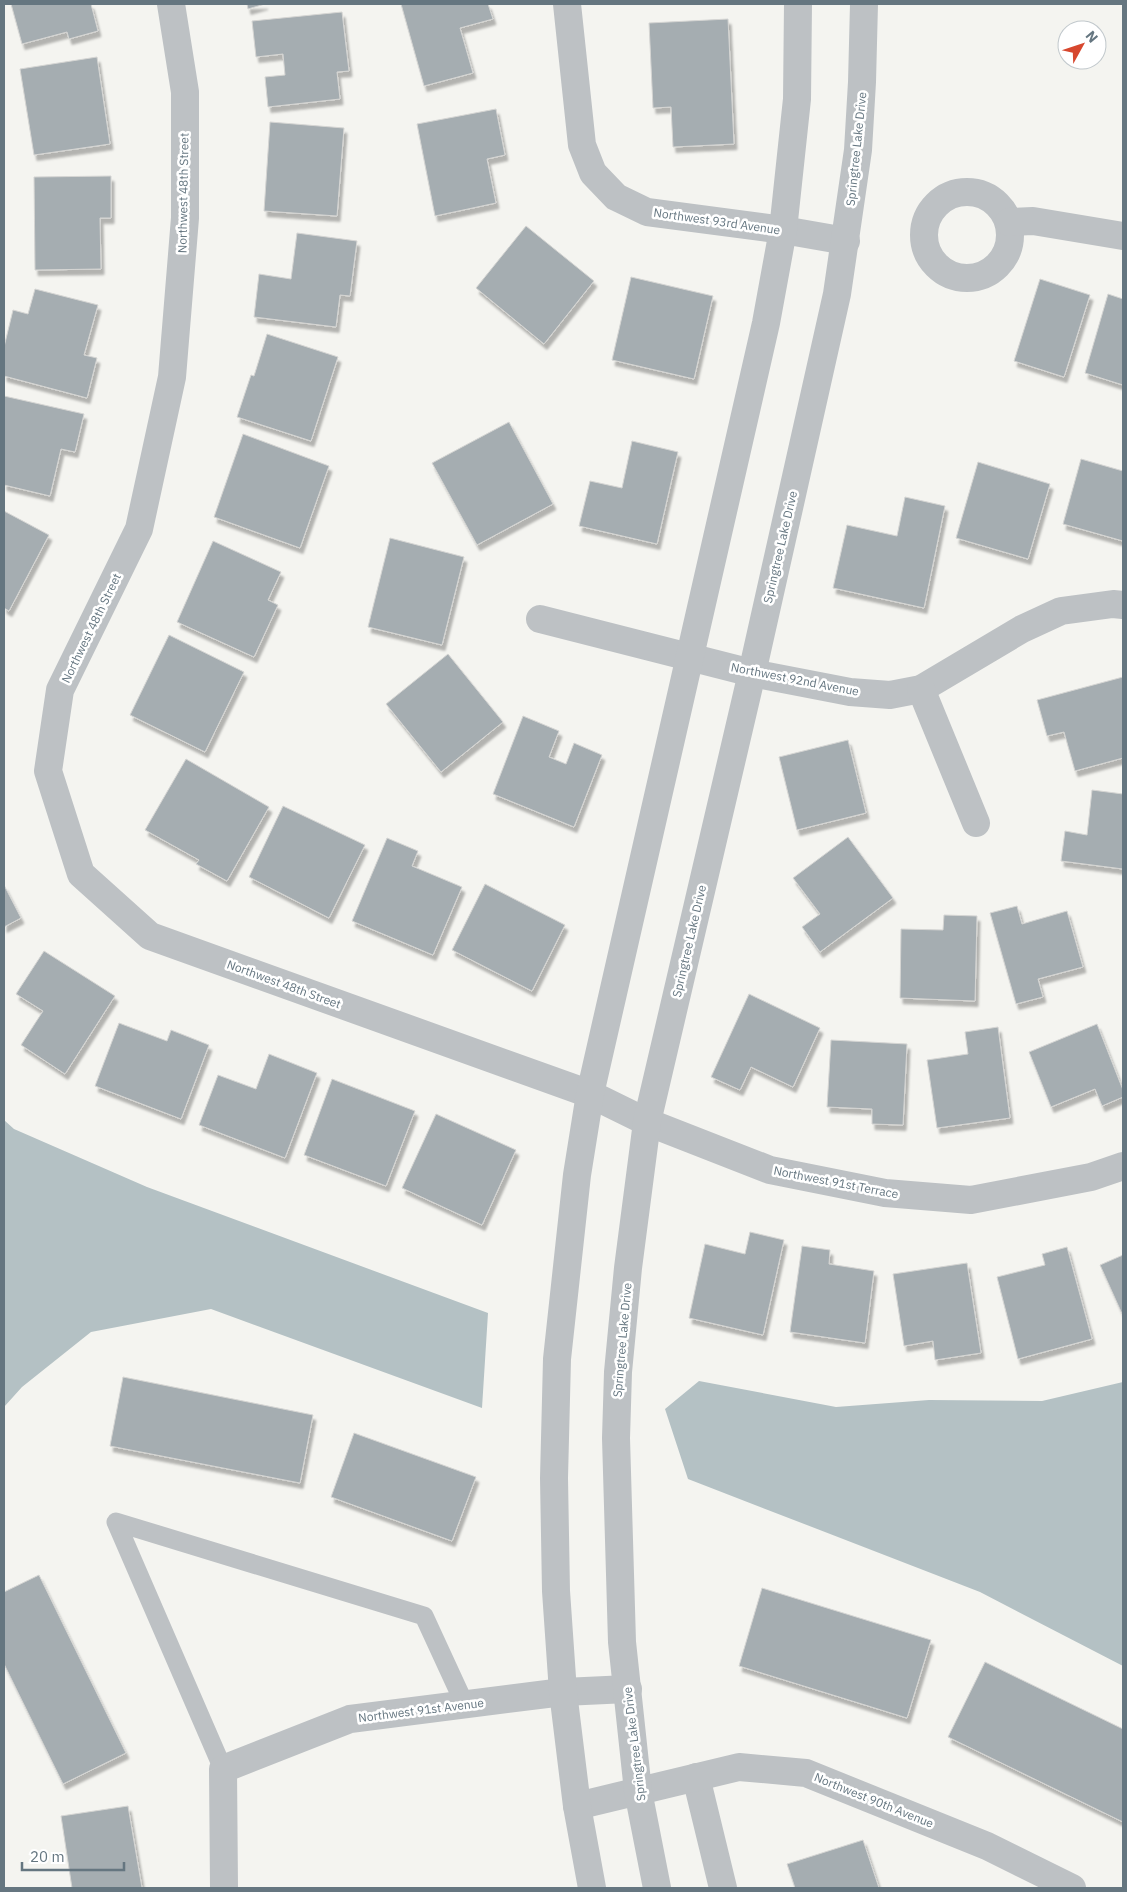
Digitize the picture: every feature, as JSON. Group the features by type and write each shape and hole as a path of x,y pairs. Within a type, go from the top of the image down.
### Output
{"street":[{"name":"Northwest 48th Street","path":"171,4 185,92 185,209 172,377 139,529 60,690 48,770 81,874 150,936 590,1094"},
{"name":"Northwest 93rd Avenue","path":"568,4 582,145 593,173 616,197 648,212 783,230 846,241"},
{"path":"592,1888 577,1806 563,1692 556,1581 554,1478 556,1377 577,1175 590,1094 766,323 783,230 797,99 798,4"},
{"name":"Springtree Lake Drive","path":"657,1888 638,1791 622,1642 616,1438 618,1372 628,1268 647,1122 752,672 837,294 858,150 864,4"},
{"path":"1008,222 1033,221 1123,236"},
{"name":"Northwest 92nd Avenue","path":"540,618 752,672 850,692 890,695 921,688 1022,629 1061,611 1114,604 1123,605"},
{"path":"921,688 976,823"},
{"name":"Northwest 91st Terrace","path":"590,1094 647,1122 770,1170 885,1193 971,1200 1092,1177 1123,1166"},
{"name":"Northwest 91st Avenue","path":"222,1768 350,1720 563,1692 628,1690"},
{"name":"Northwest 90th Avenue","path":"577,1806 739,1767 806,1773 987,1846 1072,1888"},
{"path":"222,1768 224,1888"},
{"path":"696,1777 723,1888"}],"lane":[{"path":"222,1768 116,1522 424,1616 465,1705"}],"shaded area":[{"path":"4,1120 14,1129 147,1187 488,1313 482,1408 211,1309 91,1332 22,1387 4,1407"},
{"path":"699,1381 836,1407 929,1400 1042,1401 1123,1382 1123,1666 980,1592 688,1479 665,1409"}],"building":[{"path":"11,4 91,4 98,31 69,39 67,32 22,44"},
{"path":"247,4 265,4 248,9"},
{"path":"401,4 488,4 493,19 460,28 473,73 424,86"},
{"path":"342,12 349,71 337,72 340,99 268,107 265,77 285,75 283,54 256,57 252,21"},
{"path":"728,19 734,144 673,147 671,107 653,108 649,23"},
{"path":"97,57 110,144 34,155 20,69"},
{"path":"496,109 505,155 487,159 496,203 435,216 417,124"},
{"path":"270,122 344,128 337,216 264,211"},
{"path":"111,176 111,218 100,218 101,269 35,270 34,177"},
{"path":"526,226 594,281 544,344 476,288"},
{"path":"297,233 357,241 350,296 340,295 336,327 254,317 259,274 291,279"},
{"path":"631,277 713,296 694,379 612,360"},
{"path":"1040,279 1090,295 1064,377 1014,361"},
{"path":"35,289 98,305 84,355 97,358 87,398 4,376 4,347 13,310 28,314"},
{"path":"1108,294 1123,299 1123,385 1085,373"},
{"path":"267,334 338,357 311,441 237,417 251,375 254,376"},
{"path":"4,396 84,414 75,452 61,449 50,496 4,485"},
{"path":"509,422 553,504 477,545 432,463"},
{"path":"243,434 329,466 300,548 214,517"},
{"path":"632,441 678,452 657,544 579,526 590,481 622,488"},
{"path":"1081,459 1123,471 1123,541 1063,524"},
{"path":"978,462 1050,484 1028,559 956,538"},
{"path":"905,497 945,506 924,608 833,588 847,525 897,536"},
{"path":"4,511 49,535 9,611 4,608"},
{"path":"390,538 464,557 442,645 368,627"},
{"path":"213,541 281,572 268,600 278,605 254,657 177,622"},
{"path":"169,635 244,672 205,752 130,715"},
{"path":"448,654 503,722 441,772 386,704"},
{"path":"1123,677 1123,758 1075,771 1064,732 1047,736 1037,700"},
{"path":"523,716 559,731 549,757 566,764 574,743 602,755 574,827 493,794"},
{"path":"848,740 866,813 797,830 779,757"},
{"path":"186,759 269,807 227,881 196,864 199,860 145,830"},
{"path":"1092,790 1123,794 1123,869 1061,861 1065,831 1087,835"},
{"path":"283,806 365,845 329,918 249,877"},
{"path":"848,837 893,898 820,952 802,927 820,914 793,878"},
{"path":"387,838 418,851 412,866 462,887 433,955 352,921"},
{"path":"485,884 565,925 532,991 452,950"},
{"path":"4,885 21,918 4,927"},
{"path":"1017,906 1022,924 1067,911 1083,967 1038,979 1043,997 1016,1004 990,913"},
{"path":"944,915 977,916 975,1001 900,998 901,929 943,930"},
{"path":"44,951 115,996 65,1074 21,1045 43,1011 16,994"},
{"path":"749,994 820,1028 793,1087 751,1067 740,1090 711,1077"},
{"path":"119,1023 167,1041 171,1030 209,1045 181,1119 95,1086"},
{"path":"1097,1024 1123,1090 1123,1097 1102,1106 1095,1089 1051,1107 1029,1052"},
{"path":"998,1027 1010,1118 937,1128 927,1060 968,1054 965,1032"},
{"path":"831,1040 907,1044 903,1125 872,1124 872,1109 827,1107"},
{"path":"269,1054 317,1073 285,1158 199,1125 218,1075 256,1089"},
{"path":"332,1079 415,1111 386,1186 304,1155"},
{"path":"436,1114 516,1150 482,1225 402,1188"},
{"path":"750,1232 784,1240 763,1335 689,1318 705,1244 745,1254"},
{"path":"802,1246 830,1250 829,1264 874,1271 865,1343 790,1332"},
{"path":"1067,1247 1092,1339 1018,1359 997,1277 1045,1265 1042,1254"},
{"path":"1123,1255 1123,1316 1100,1265"},
{"path":"967,1263 981,1353 935,1360 933,1341 904,1346 893,1274"},
{"path":"123,1377 313,1415 300,1483 110,1446"},
{"path":"354,1433 476,1477 452,1541 331,1497"},
{"path":"39,1575 126,1753 63,1784 4,1664 4,1592"},
{"path":"762,1588 931,1640 907,1718 739,1666"},
{"path":"985,1662 1123,1729 1123,1822 948,1737"},
{"path":"128,1806 142,1888 72,1888 61,1816"},
{"path":"863,1840 879,1888 795,1888 787,1864"}]}
